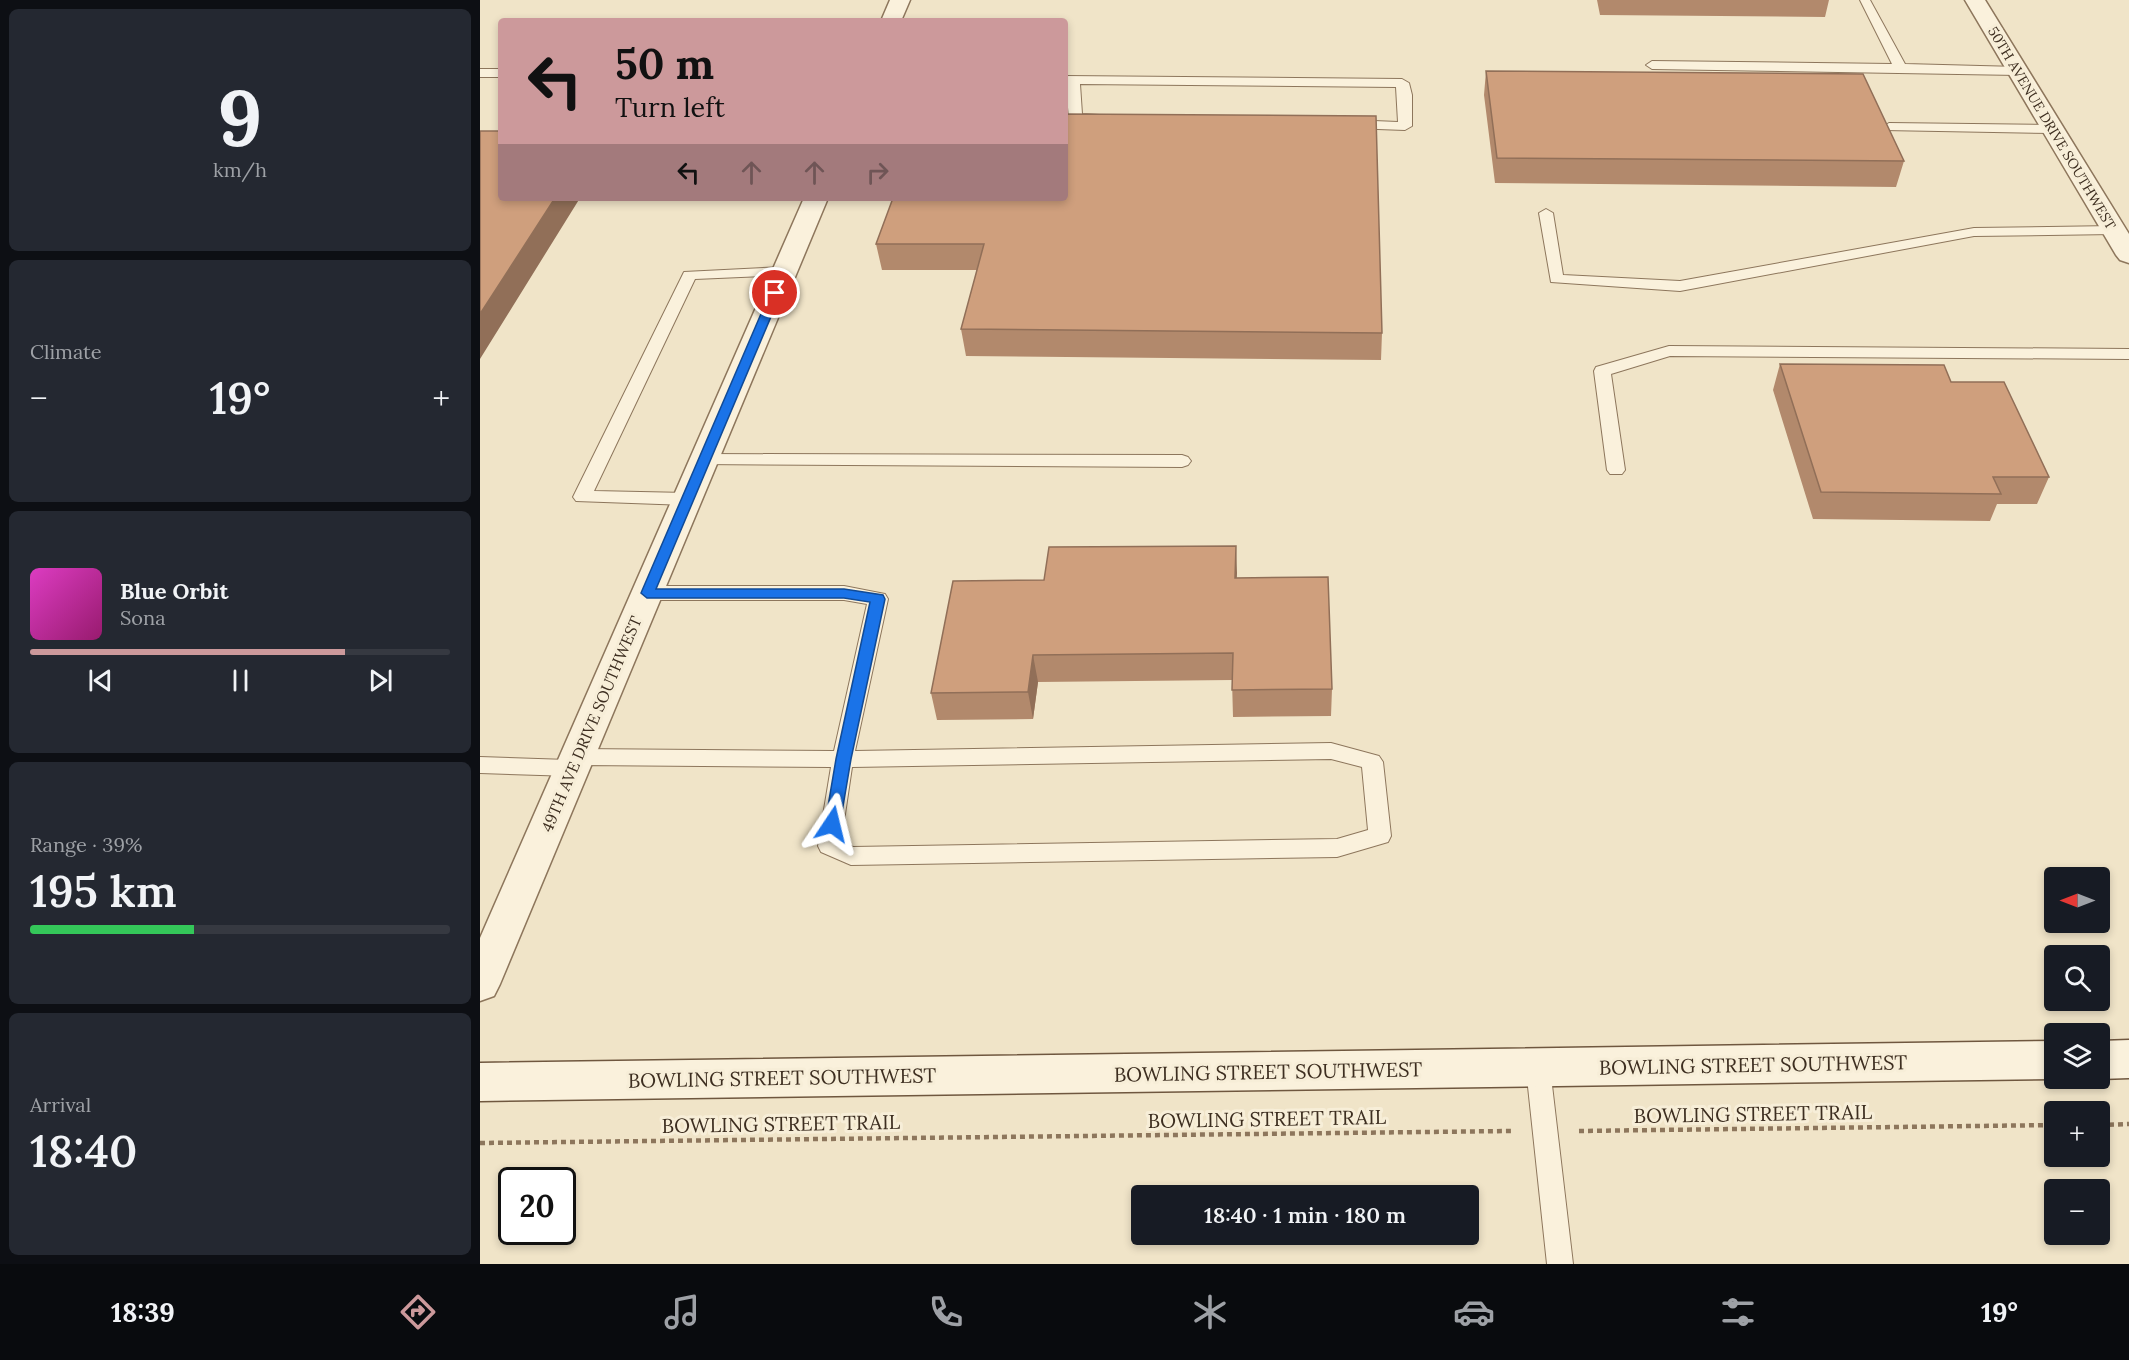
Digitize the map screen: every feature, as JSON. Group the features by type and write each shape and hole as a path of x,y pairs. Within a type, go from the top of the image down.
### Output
{"street":[{"path":"892,18 900,0"},
{"name":"50TH AVENUE DRIVE SOUTHWEST","path":"1975,0 2129,255"},
{"name":"49TH AVE DRIVE SOUTHWEST","path":"480,984 815,201"},
{"path":"2110,1060 2129,1059"},
{"name":"BOWLING STREET SOUTHWEST","path":"480,1082 2044,1060"}],"lane":[{"path":"1865,1 1901,68"},
{"path":"1652,66 2018,71"},
{"path":"480,73 498,73"},
{"path":"1112,119 1076,118 1069,80 1402,83 1405,95 1405,126 1335,123"},
{"path":"1888,128 2053,129"},
{"path":"1546,213 1556,279 1680,286 1974,232 2114,230"},
{"path":"687,499 582,497 689,274 784,272"},
{"path":"1616,470 1602,371 1669,351 2129,354"},
{"path":"704,460 1182,461"},
{"path":"480,765 575,762 843,759 1330,752 1372,762 1380,836 1336,848 851,856 829,846 843,759 878,599 844,593 647,593"},
{"path":"1538,1068 1560,1264"}],"path":[{"path":"2110,1125 2129,1124"},
{"name":"BOWLING STREET TRAIL","path":"480,1143 2044,1125"}],"building":[{"path":"1486,71 1863,74 1904,161 1497,158"},
{"path":"1068,114 1376,116 1382,333 961,329 984,244 876,244 892,201 1068,201"},
{"path":"480,131 498,131 498,201 553,201 480,314"},
{"path":"1780,364 1944,365 1951,382 2004,382 2049,477 1993,477 2001,494 1821,492"},
{"path":"1236,546 1235,578 1328,577 1332,689 1232,690 1233,653 1033,655 1028,692 931,693 953,581 1044,580 1049,547"}],"route":[{"path":"775,293 647,593 844,593 878,599 843,759 832,824"}]}
